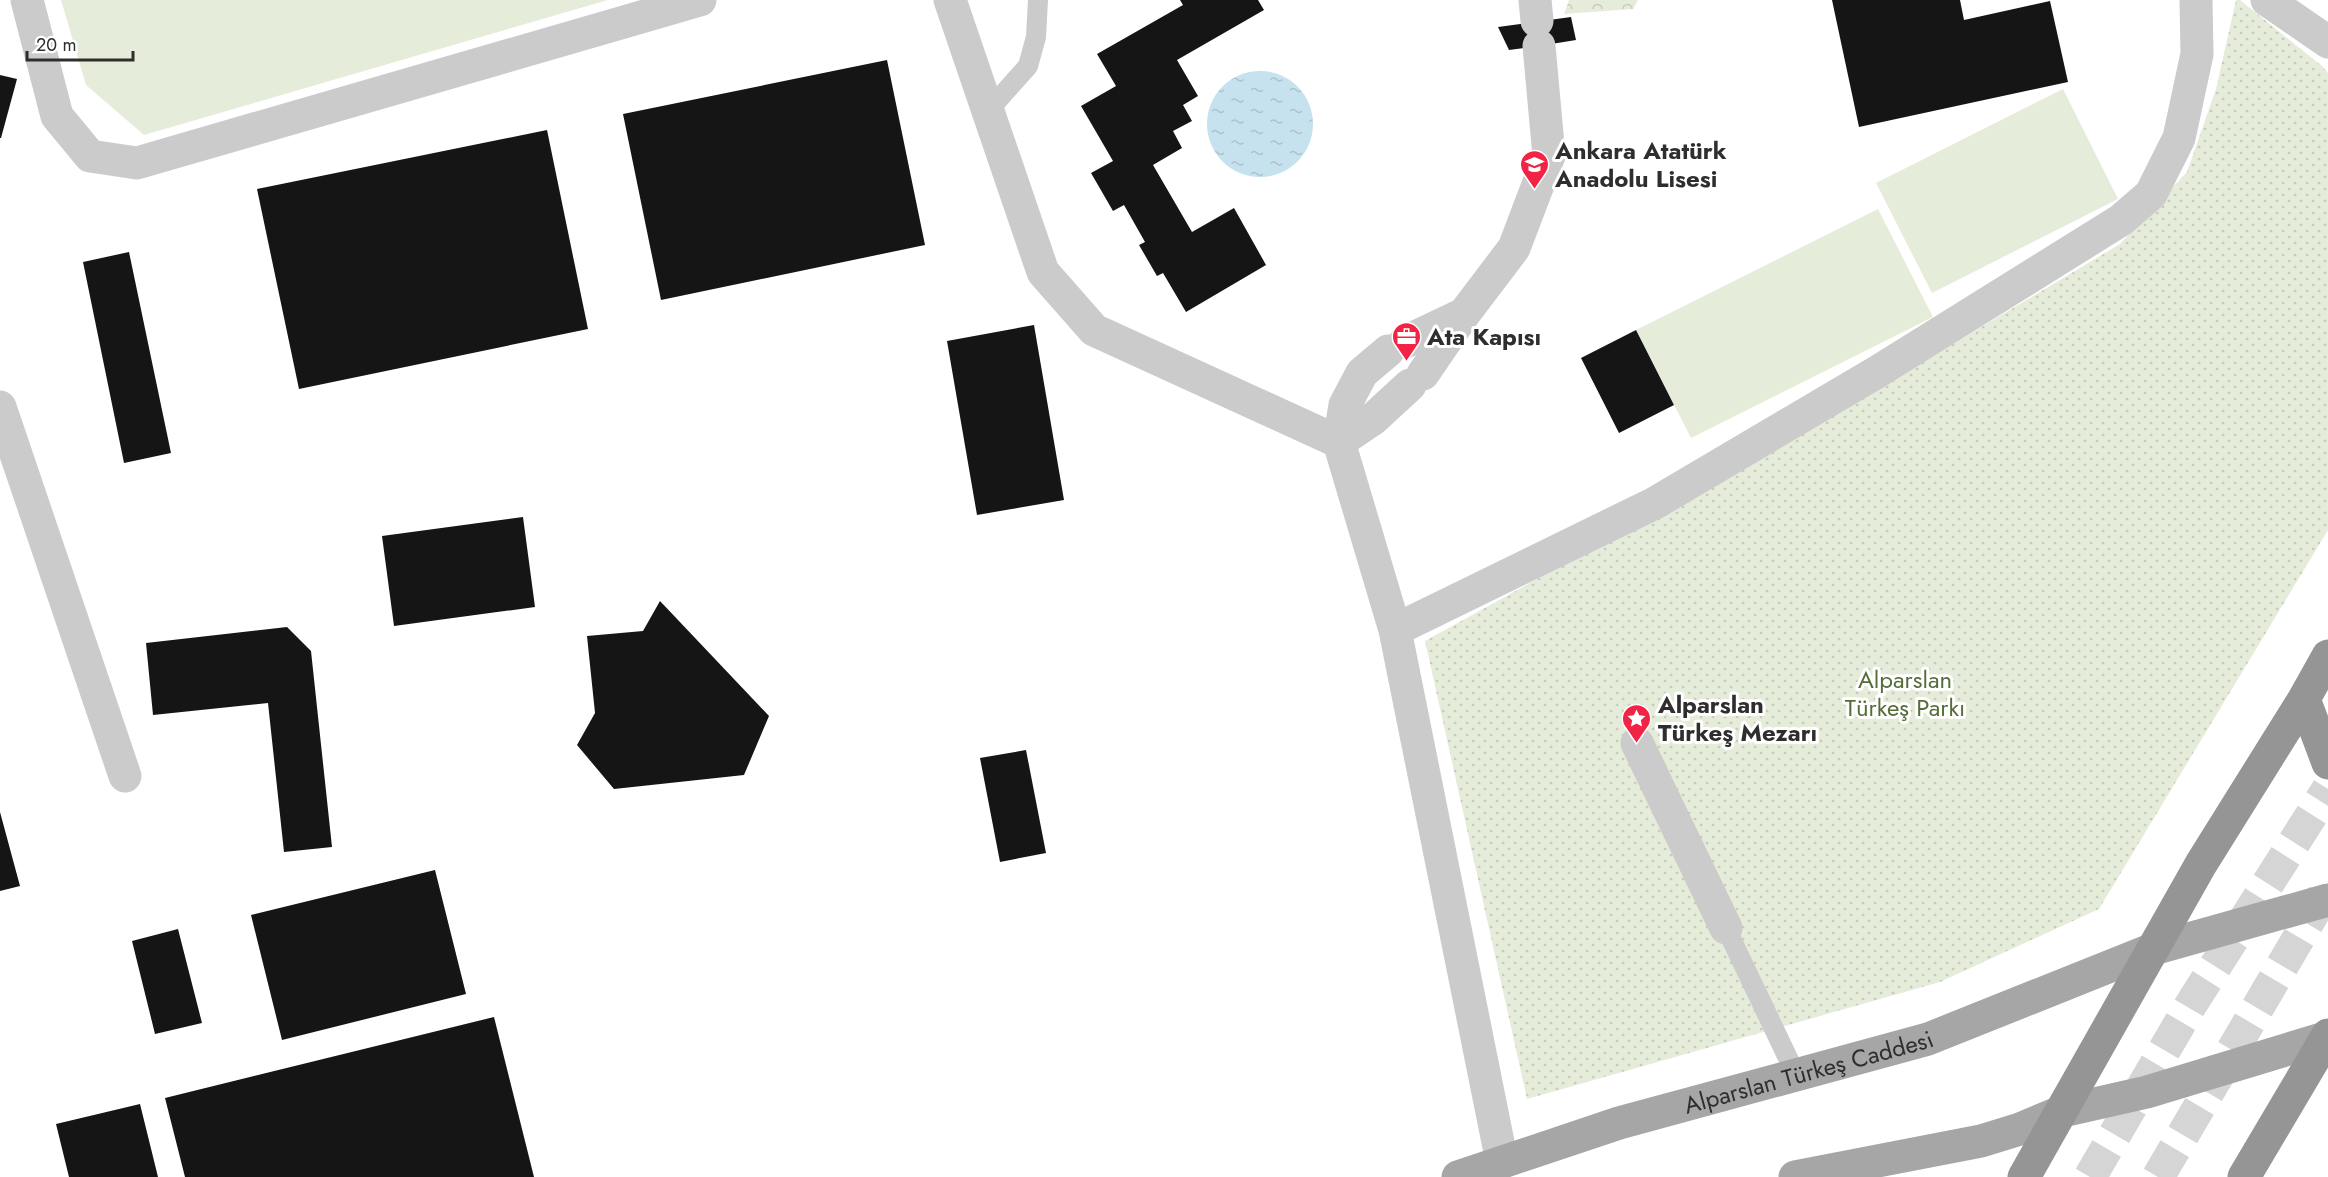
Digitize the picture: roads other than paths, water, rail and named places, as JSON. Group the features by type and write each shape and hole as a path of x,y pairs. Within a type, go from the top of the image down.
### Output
{"highway":[{"path":"2024,1177 2201,864 2304,699 2328,656"},
{"path":"2304,699 2328,763"},
{"path":"2244,1177 2327,1037"}],"main road":[{"name":"Alparslan Türkeş Caddesi","path":"1458,1177 1619,1123 1928,1039 2153,949 2328,900"},
{"path":"1795,1177 1981,1141 2020,1129 2063,1111 2147,1092 2327,1037"}],"street":[{"path":"27,0 57,116 90,156 136,163 700,0"},
{"path":"950,0 1043,272 1094,330 1339,442"},
{"path":"1395,630 1655,503 1877,372 2121,220 2151,194 2179,138 2197,54 2196,0"},
{"path":"2267,0 2328,42"},
{"path":"1339,442 1373,419 1417,380 1514,248 1549,156 1537,22"},
{"path":"1464,314 1397,347 1362,373 1345,405 1339,442 1395,630 1502,1162"},
{"path":"0,407 125,776"},
{"path":"1637,743 1726,928"}],"lane":[{"path":"988,111 1028,66 1036,37 1038,0"},
{"path":"1726,928 1796,1075"}],"water":[{"path":"1260,71 1280,75 1297,87 1309,104 1313,124 1309,144 1297,161 1280,173 1260,177 1240,173 1223,161 1211,144 1207,124 1211,104 1223,87 1240,75"}],"tunnel":[{"path":"2090,1177 2190,1006 2328,789"},
{"path":"2158,1177 2328,888"}],"place":[{"name":"Ankara Atatürk Anadolu Lisesi","path":"1534,190"},
{"name":"Ata Kapısı","path":"1406,362"},
{"name":"Alparslan Türkeş Mezarı","path":"1637,744"}],"park label":[{"name":"Alparslan Türkeş Parkı","path":"1905,693"}]}
